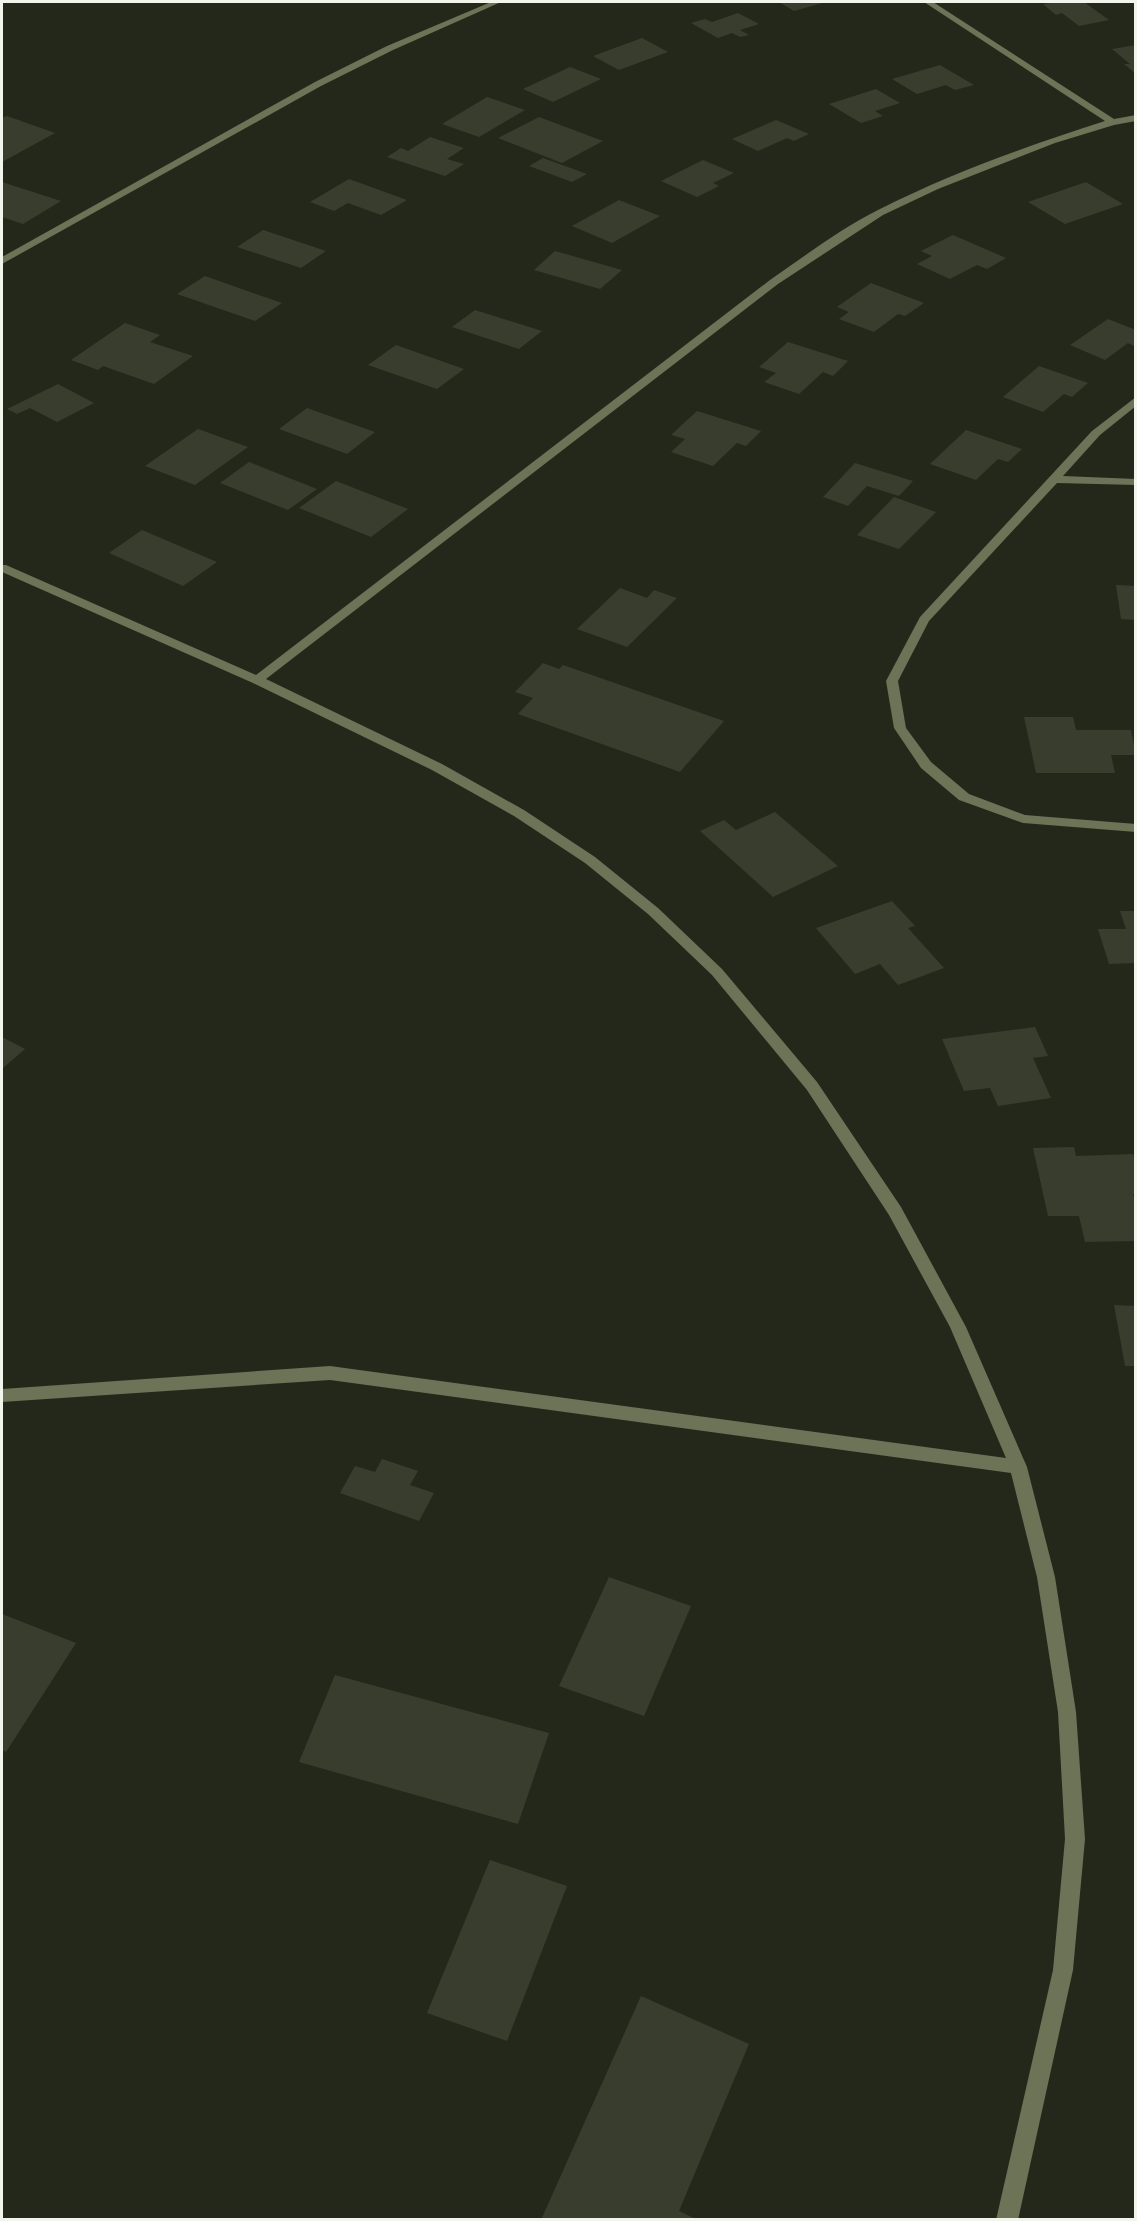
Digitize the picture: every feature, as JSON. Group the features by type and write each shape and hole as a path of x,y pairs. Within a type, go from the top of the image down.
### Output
{"street":[{"path":"2,261 318,84 390,48 497,2"},
{"path":"928,2 1112,122"},
{"path":"257,680 774,282 825,247 880,213 999,160 1112,122 1136,118"},
{"path":"1136,400 1096,433 924,620 892,681 900,728 926,765 964,797 1023,819 1136,828"},
{"path":"1054,479 1136,482"},
{"path":"2,568 257,680 437,767 519,813 599,867 653,910 717,972 812,1086 895,1210 958,1327 1018,1467 1046,1577 1066,1701 1075,1839 1063,1971 1007,2220"},
{"path":"2,1396 330,1373 1018,1467"}],"building":[{"path":"779,2 826,2 794,11"},
{"path":"1084,2 1109,20 1079,26 1062,13 1056,15 1043,4"},
{"path":"738,13 759,24 740,30 749,35 740,37 732,33 718,38 691,23 705,19 712,22"},
{"path":"642,38 668,52 619,70 593,56"},
{"path":"1136,45 1136,74 1124,64 1130,64 1112,49"},
{"path":"940,65 974,85 955,90 946,85 917,94 892,79"},
{"path":"570,67 601,79 553,102 523,89"},
{"path":"876,89 900,103 875,111 883,116 861,123 829,104"},
{"path":"487,97 525,110 479,137 442,124"},
{"path":"7,116 55,133 2,162 2,118"},
{"path":"539,117 603,141 562,163 498,138"},
{"path":"776,120 809,134 794,141 787,138 758,151 732,139"},
{"path":"430,137 464,148 447,159 464,164 445,176 387,157 401,148 408,151"},
{"path":"543,158 587,174 572,182 529,166"},
{"path":"703,160 734,173 713,183 719,186 697,197 661,181"},
{"path":"349,179 407,200 381,215 348,203 334,211 310,202"},
{"path":"2,182 61,201 23,224 2,217"},
{"path":"1086,182 1123,204 1065,224 1028,202"},
{"path":"619,200 660,216 612,243 572,226"},
{"path":"263,230 326,251 301,268 237,247"},
{"path":"953,235 1006,258 987,269 977,265 950,279 917,264 932,256 921,251"},
{"path":"555,251 622,270 600,289 534,270"},
{"path":"205,276 282,303 255,321 177,294"},
{"path":"871,283 924,303 905,316 898,314 874,332 839,319 849,312 837,307"},
{"path":"475,310 542,331 519,349 452,327"},
{"path":"1108,319 1136,330 1136,347 1128,343 1105,360 1070,345"},
{"path":"125,323 160,335 150,342 193,356 154,384 103,366 98,370 71,360"},
{"path":"788,342 848,361 833,376 823,372 799,394 764,382 776,373 759,367"},
{"path":"396,345 464,369 437,389 368,365"},
{"path":"1039,366 1088,383 1072,397 1064,394 1043,412 1003,397"},
{"path":"58,384 94,403 57,422 30,408 17,414 7,409"},
{"path":"307,408 375,432 347,454 279,429"},
{"path":"697,411 761,431 746,446 737,443 713,466 671,452 685,439 671,435"},
{"path":"198,429 248,447 195,485 145,466"},
{"path":"966,430 1022,449 1008,462 998,459 976,480 930,464"},
{"path":"249,462 317,489 288,510 220,483"},
{"path":"855,463 913,481 899,496 867,486 848,506 823,497"},
{"path":"336,481 408,509 371,537 299,508"},
{"path":"894,497 936,512 899,549 857,535"},
{"path":"142,530 217,562 183,586 109,553"},
{"path":"1116,585 1136,586 1136,620 1121,619"},
{"path":"620,588 647,598 654,590 677,598 627,647 577,629"},
{"path":"543,663 559,669 563,665 724,721 680,772 518,714 533,698 515,692"},
{"path":"1024,717 1073,717 1076,730 1131,730 1136,755 1111,755 1115,773 1036,773"},
{"path":"775,812 838,866 773,897 700,831 724,820 736,830"},
{"path":"892,901 915,926 908,928 944,968 898,985 880,964 855,974 816,928"},
{"path":"1120,911 1136,911 1136,963 1109,964 1098,929 1126,929"},
{"path":"1035,1027 1048,1056 1033,1058 1051,1098 998,1106 990,1088 964,1091 942,1039"},
{"path":"2,1037 25,1049 2,1069"},
{"path":"1074,1147 1076,1156 1133,1154 1136,1165 1136,1194 1133,1194 1136,1205 1136,1241 1085,1242 1079,1216 1048,1216 1033,1148"},
{"path":"1114,1305 1136,1306 1136,1366 1125,1366"},
{"path":"382,1459 418,1471 410,1485 434,1493 419,1521 340,1493 355,1466 375,1472"},
{"path":"609,1577 691,1606 644,1716 559,1686"},
{"path":"2,1614 76,1643 6,1752 2,1750"},
{"path":"335,1675 549,1733 518,1824 299,1762"},
{"path":"490,1860 567,1886 507,2041 427,2013"},
{"path":"641,1996 749,2044 679,2211 698,2220 541,2220"}]}
